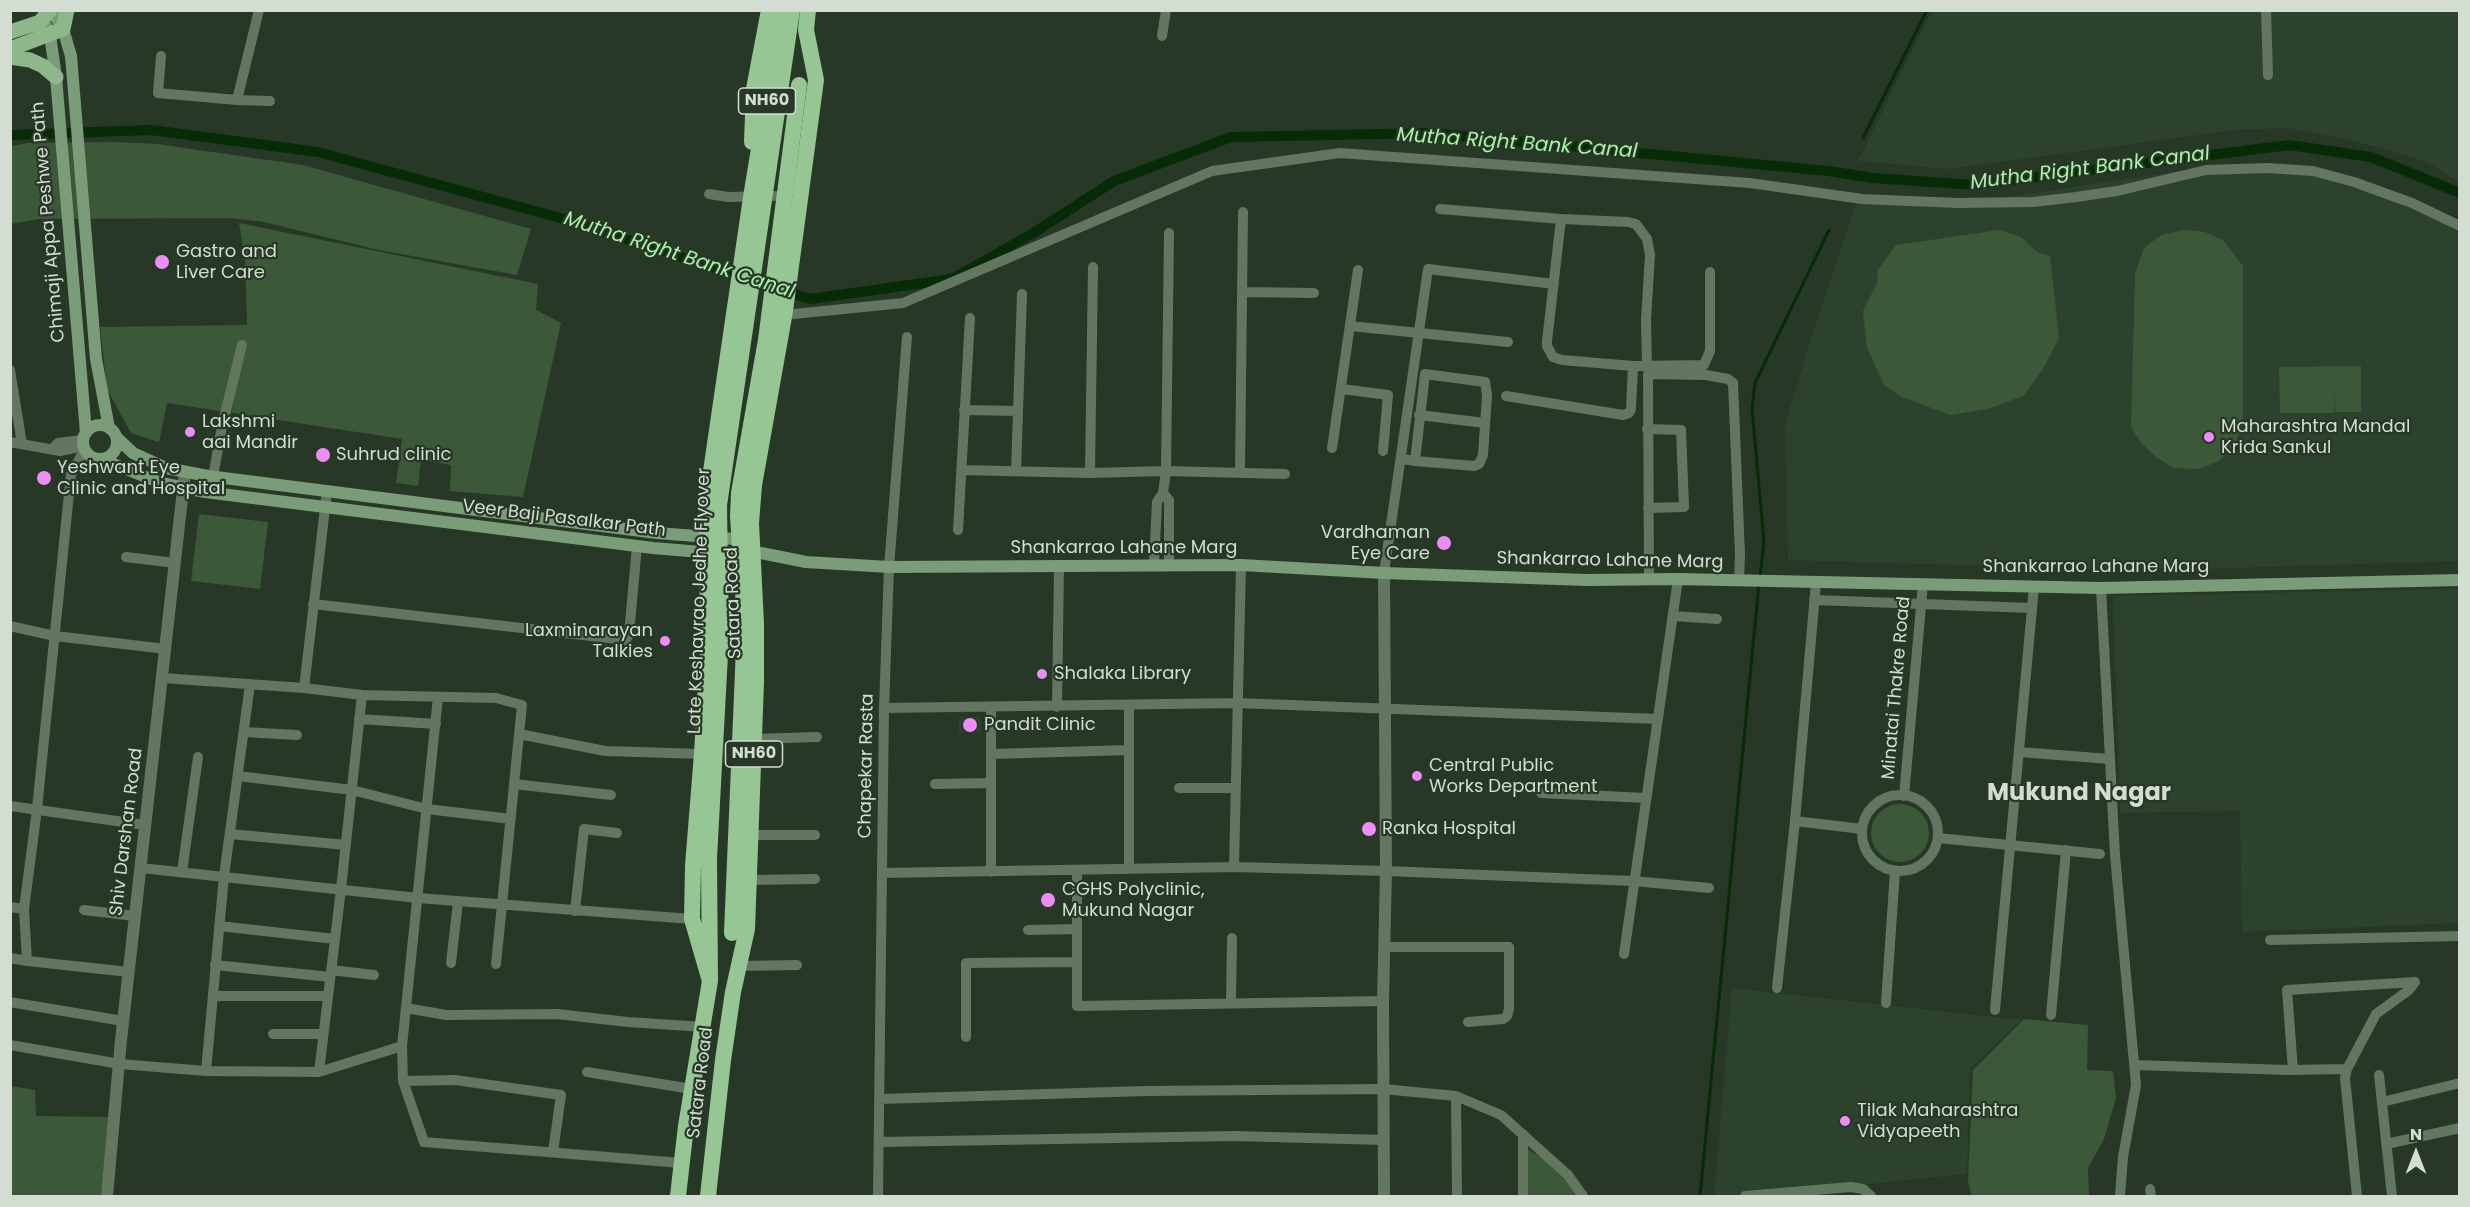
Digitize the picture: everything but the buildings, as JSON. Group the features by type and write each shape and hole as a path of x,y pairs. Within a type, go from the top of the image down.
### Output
{"highway":[{"path":"752,193 754,89 769,10"},
{"name":"Satara Road","path":"678,1197 681,1163 710,981 692,919 693,866 702,754 708,632 706,546 708,485 782,10"},
{"name":"Late Keshavrao Jedhe Flyover","path":"710,981 709,858 721,636 719,505 792,10"},
{"name":"Satara Road","path":"708,1197 714,1129 733,992 747,929 756,624 754,485 791,270 816,80 806,30 808,10"},
{"path":"733,992 732,933 745,623 738,516 739,494 766,340 799,85 808,46"}],"main road":[{"name":"Chimaji Appa Peshwe Path","path":"67,10 57,32 57,82 84,442"},
{"name":"Chimaji Appa Peshwe Path","path":"48,14 71,56 96,359 113,433"},
{"path":"10,32 48,14"},
{"path":"10,49 57,32"},
{"path":"10,57 30,60 43,66 57,82"},
{"path":"96,426 113,433 115,451 110,456 101,459 91,457 84,442 96,426"},
{"name":"Veer Baji Pasalkar Path","path":"113,433 133,453 166,468 185,472 706,546 755,550"},
{"name":"Veer Baji Pasalkar Path","path":"101,459 161,483 182,487 637,546 706,546"},
{"name":"Shankarrao Lahane Marg","path":"755,550 806,562 889,567 1241,565 1587,580 1678,579 1816,584 2101,588 2460,580"}],"street":[{"path":"237,100 259,10"},
{"path":"1162,36 1166,10"},
{"path":"2266,10 2268,75"},
{"path":"161,56 158,93 270,101"},
{"path":"784,313 903,303 1212,171 1341,153 1750,183 1862,198 1958,203 2033,202 2117,191 2206,170 2268,168 2313,171 2354,182 2412,203 2460,226"},
{"path":"709,194 728,197 752,193 775,196"},
{"path":"1440,209 1636,224 1647,239 1650,255 1646,320 1647,366"},
{"path":"1240,472 1243,212"},
{"path":"1561,219 1547,341 1553,357 1562,360 1633,366 1704,365 1710,351 1710,272"},
{"path":"1154,564 1157,502 1163,493 1166,471 1169,234"},
{"path":"1090,473 1093,267"},
{"path":"1384,1197 1383,1001 1386,871 1384,573 1428,269 1554,284"},
{"path":"1332,448 1358,270"},
{"path":"1242,292 1314,293"},
{"path":"1016,471 1022,294"},
{"path":"958,530 970,318"},
{"path":"1350,326 1508,342"},
{"name":"Chapekar Rasta","path":"878,1197 884,708 889,567 907,337"},
{"path":"213,477 222,426 243,345"},
{"path":"1506,396 1623,415 1629,413 1630,410 1633,366"},
{"path":"10,370 16,443 60,451 84,442"},
{"path":"1402,459 1474,466 1479,464 1483,454 1487,395 1485,382 1425,374 1415,460"},
{"path":"1649,579 1648,374 1706,375 1728,379 1733,383 1739,581"},
{"path":"1342,389 1388,395 1383,451"},
{"path":"964,410 1018,411"},
{"path":"1419,415 1485,423"},
{"path":"1647,429 1681,430 1684,507 1648,508"},
{"path":"27,961 24,909 37,809 71,474 84,442"},
{"path":"961,470 1285,474"},
{"name":"Shiv Darshan Road","path":"107,1197 123,1021 185,472"},
{"path":"304,688 327,491"},
{"path":"1163,493 1169,501 1169,564"},
{"path":"313,604 626,640 629,634 637,546"},
{"path":"126,557 175,562"},
{"path":"1234,867 1241,565"},
{"path":"1057,707 1059,566"},
{"path":"1624,954 1678,579"},
{"path":"1777,988 1795,821 1816,584"},
{"name":"Minatai Thakre Road","path":"1904,796 1923,584"},
{"path":"1995,1010 2034,587"},
{"path":"2101,588 2109,759 2121,934 2136,1085 2123,1157 2120,1197"},
{"path":"1814,600 2032,608"},
{"path":"1673,616 1717,619"},
{"path":"10,626 55,636 166,649"},
{"path":"163,678 304,688 362,695 496,698 522,705 496,964"},
{"path":"206,1071 224,876 250,684"},
{"path":"318,1072 362,695"},
{"path":"438,697 402,1046 403,1082 424,1142 681,1163"},
{"path":"884,708 1237,703 1658,719"},
{"path":"1129,705 1129,869"},
{"path":"991,707 991,872"},
{"path":"359,719 436,724"},
{"path":"244,732 297,735"},
{"path":"519,734 605,751 702,754"},
{"path":"754,739 817,737"},
{"path":"992,754 1129,750"},
{"path":"2019,752 2109,759"},
{"path":"182,872 198,757"},
{"path":"238,776 352,790 427,809 511,819"},
{"path":"935,784 991,783"},
{"path":"514,784 611,795"},
{"path":"1179,788 1236,788"},
{"path":"1541,793 1646,798"},
{"path":"1904,796 1919,800 1930,810 1936,823 1938,838 1933,852 1923,864 1910,870 1895,871 1881,867 1869,857 1863,843 1862,829 1866,815 1876,804 1890,797 1904,796"},
{"path":"10,806 145,825"},
{"path":"1795,821 1862,829"},
{"path":"575,911 584,829 617,833"},
{"path":"230,834 346,845"},
{"path":"750,835 815,834"},
{"path":"1938,838 2100,854"},
{"path":"2051,1015 2066,850"},
{"path":"882,873 1234,867 1633,881 1709,888"},
{"path":"141,868 501,906 692,919"},
{"path":"1077,871 1077,1006 1383,1001"},
{"path":"1886,1003 1895,871"},
{"path":"749,880 815,879"},
{"path":"452,963 458,902"},
{"path":"10,907 24,909"},
{"path":"84,910 135,916"},
{"path":"219,926 335,939"},
{"path":"1028,930 1077,929"},
{"path":"2270,940 2460,936"},
{"path":"1231,1002 1232,938"},
{"path":"1384,947 1509,947 1507,1016 1503,1019 1468,1022"},
{"path":"10,958 129,972"},
{"path":"966,1037 966,963 1077,962"},
{"path":"216,965 374,975"},
{"path":"739,966 797,965"},
{"path":"2293,1070 2287,990 2415,982 2376,1014 2347,1069 2345,1078 2357,1197"},
{"path":"213,996 328,996"},
{"path":"10,1002 123,1021"},
{"path":"406,1008 446,1015 557,1014 704,1027"},
{"path":"273,1034 323,1034"},
{"path":"10,1045 120,1064 206,1071 318,1072 402,1046"},
{"path":"2134,1065 2293,1070 2347,1069"},
{"path":"587,1072 692,1089"},
{"path":"2379,1076 2392,1197"},
{"path":"403,1082 455,1080 561,1095 554,1152"},
{"path":"2382,1102 2460,1083"},
{"path":"880,1099 1146,1091 1383,1089 1456,1096 1501,1115 1568,1175 1583,1197"},
{"path":"1456,1096 1457,1197"},
{"path":"2386,1144 2460,1128"},
{"path":"1523,1134 1523,1197"},
{"path":"879,1142 1234,1136 1384,1140"},
{"path":"1744,1197 1851,1187 1863,1189 1871,1197"}],"shaded area":[{"path":"1932,11 2459,11 2459,182 2425,161 2355,141 2288,128 2236,130 1948,169 1858,161"},
{"path":"28,143 157,144 303,165 531,229 517,275 379,250 264,222 230,218 39,219 11,224 11,146"},
{"path":"2199,168 2312,171 2414,205 2459,233 2459,561 2202,569 2089,569 1788,560 1785,424 1820,310 1858,200 2009,197"},
{"path":"239,223 538,284 536,310 561,323 523,497 450,491 451,465 421,460 418,486 396,483 402,439 167,403 159,442 131,433 107,389 100,327 247,325 245,259"},
{"path":"1999,230 2021,237 2037,252 2050,256 2059,338 2043,369 2023,396 1988,409 1950,415 1902,397 1884,385 1867,348 1863,311 1878,281 1877,271 1896,245"},
{"path":"2183,230 2205,232 2224,241 2243,266 2243,422 2234,447 2219,461 2199,469 2174,468 2157,458 2142,444 2131,427 2135,273 2144,248 2161,235"},
{"path":"2361,366 2361,412 2335,412 2334,387 2334,413 2280,413 2279,367"},
{"path":"199,514 268,522 260,589 191,581"},
{"path":"2459,589 2459,923 2242,932 2240,811 2120,813 2113,596"},
{"name":"Pandit Clinic","path":"959,717 981,717 981,733 959,733"},
{"path":"1900,804 1911,806 1924,817 1929,833 1927,844 1916,857 1900,862 1889,860 1876,849 1871,833 1873,822 1884,809"},
{"name":"Tilak Maharashtra Vidyapeeth","path":"1732,988 2021,1020 1970,1068 1967,1174 1751,1196 1714,1196"},
{"path":"2024,1019 2088,1025 2087,1070 2113,1071 2116,1098 2104,1139 2088,1168 2089,1196 1972,1196 1968,1182 1973,1070"},
{"path":"11,1086 35,1090 36,1116 115,1117 107,1196 11,1196"},
{"path":"1523,1146 1568,1175 1581,1196 1525,1196"}],"waterway":[{"path":"1863,138 1927,10"},
{"name":"Mutha Right Bank Canal","path":"10,135 151,130 318,152 557,217 810,299 952,279 1035,232 1114,181 1231,137 1430,133 1828,171 1874,178 1974,185 2289,145 2371,157 2460,193"},
{"path":"1760,577 1764,542 1752,408 1755,383 1829,230"},
{"path":"1700,1196 1759,583"}],"place":[{"name":"Gastro and Liver Care","path":"162,262"},
{"name":"Lakshmi aai Mandir","path":"190,432"},
{"name":"Maharashtra Mandal Krida Sankul","path":"2209,437"},
{"name":"Suhrud clinic","path":"323,455"},
{"name":"Yeshwant Eye Clinic and Hospital","path":"44,478"},
{"name":"Vardhaman Eye Care","path":"1444,543"},
{"name":"Laxminarayan Talkies","path":"665,641"},
{"name":"Shalaka Library","path":"1042,674"},
{"name":"Pandit Clinic","path":"970,725"},
{"name":"Central Public Works Department","path":"1417,776"},
{"name":"Ranka Hospital","path":"1369,829"},
{"name":"CGHS Polyclinic, Mukund Nagar","path":"1048,900"},
{"name":"Tilak Maharashtra Vidyapeeth","path":"1845,1121"}],"district":[{"name":"Mukund Nagar","path":"2079,794"}]}
